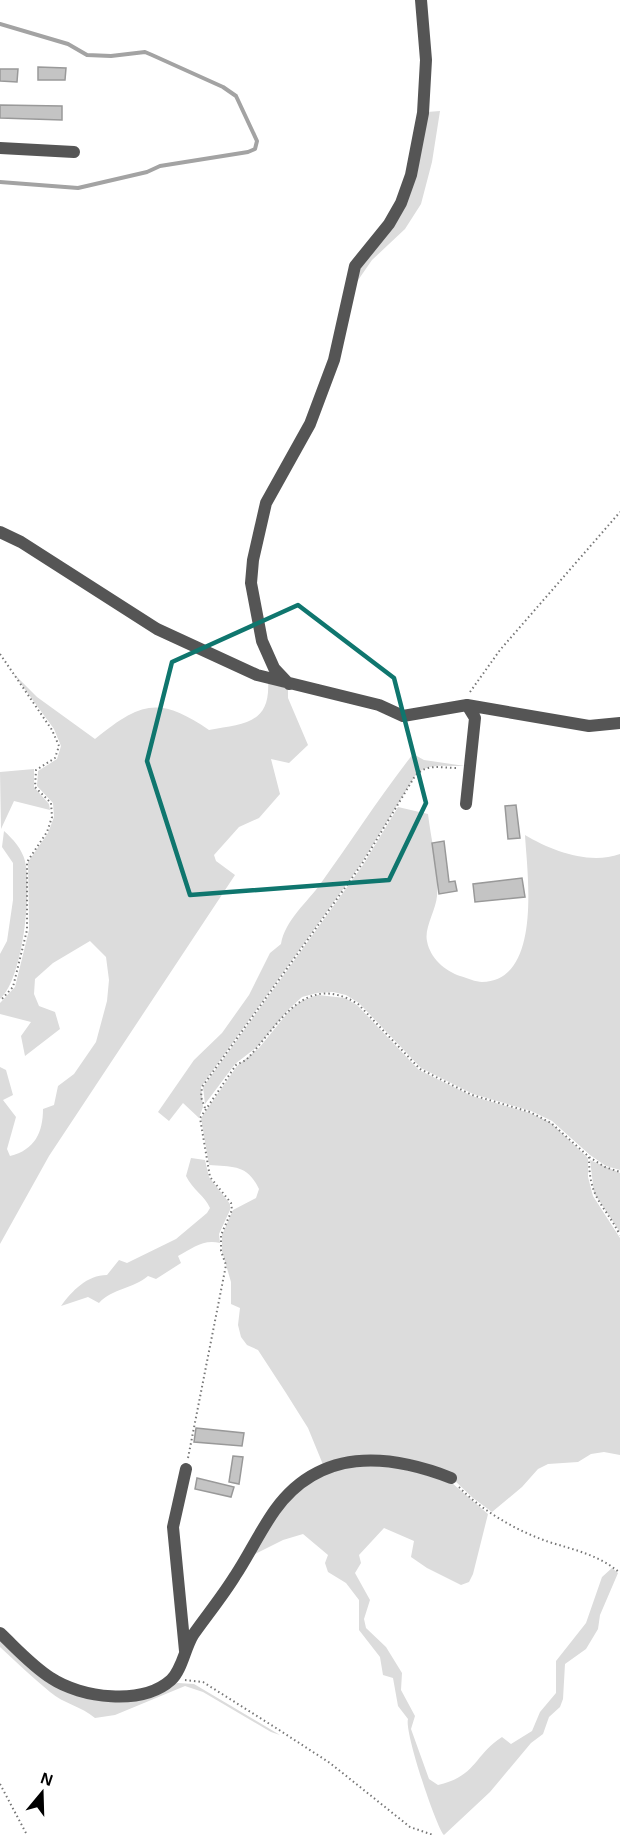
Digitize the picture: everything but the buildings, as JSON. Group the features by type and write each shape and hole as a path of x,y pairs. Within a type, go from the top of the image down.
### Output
{"street":[{"path":"289,684 274,668 262,641 251,583 253,560 266,504 310,424 334,360 355,266 388,224 401,203 411,175 423,113 426,60 421,0"},
{"path":"0,148 74,152"},
{"path":"0,532 21,542 158,629 237,666 289,684 379,705 403,716 467,705 589,726 620,723"},
{"path":"466,804 475,718 467,705"},
{"path":"0,1633 51,1679 79,1690 124,1696 153,1690 174,1678 185,1651 219,1602 276,1509 310,1478 344,1461 365,1459 432,1471 451,1478"},
{"path":"185,1651 172,1527 186,1469"}],"path":[{"path":"467,705 469,692 500,650 620,512"},
{"path":"0,654 52,730 59,746 56,758 36,770 35,787 51,804 52,817 47,832 27,862 27,930 13,987 0,1001"},
{"path":"205,1108 201,1098 202,1087 362,864 415,776 421,769 431,766 470,768"},
{"path":"186,1469 226,1265 221,1251 221,1235 231,1210 231,1203 210,1177 200,1118 236,1065 258,1048 302,999 317,994 333,994 358,1004 420,1069 472,1095 530,1112 551,1122 590,1157 605,1167 620,1172"},
{"path":"590,1157 589,1176 594,1195 620,1235"},
{"path":"451,1478 472,1500 492,1514 547,1541 586,1552 620,1573"},
{"path":"174,1678 203,1682 330,1763 410,1827 433,1835"},
{"path":"0,1784 27,1835"}],"highlighted area":[{"path":"298,605 394,678 426,803 389,880 190,895 147,761 172,662"}],"shaded area":[{"path":"440,111 432,162 421,204 405,229 372,260 354,286 359,270 392,225 427,112"},
{"path":"13,673 37,697 95,739 125,717 150,708 163,708 177,712 209,730 244,723 260,714 265,706 268,680 288,686 288,698 308,745 289,763 271,759 280,794 259,818 239,827 214,855 216,861 235,875 49,1156 0,1244 0,1067 6,1070 13,1095 3,1100 16,1117 7,1149 10,1156 26,1149 36,1139 43,1117 43,1109 54,1105 58,1086 74,1074 96,1042 107,1001 109,980 106,957 90,941 53,963 35,979 34,994 39,1006 55,1012 60,1029 25,1056 21,1036 31,1022 0,1014 0,1003 15,987 29,930 28,862 48,833 54,817 53,803 37,786 38,771 57,759 61,746 54,729"},
{"path":"413,754 424,760 465,766 425,768 415,776 361,864 201,1087 203,1107 199,1118 183,1103 169,1121 158,1112 194,1060 222,1033 249,995 270,953 281,944 292,919 321,883"},
{"path":"34,769 34,787 49,804 50,810 14,801 1,829 0,772"},
{"path":"398,807 428,814 437,886 436,901 427,930 427,941 431,953 454,974 477,981 482,982 501,977 515,964 523,945 528,898 525,835 571,855 596,858 620,854 620,1170 606,1166 590,1155 552,1121 531,1111 473,1094 421,1068 359,1003 346,995 333,992 302,997 257,1047 235,1064 205,1104 203,1087 363,865"},
{"path":"4,831 17,844 24,857 27,892 20,954 8,989 0,999 0,954 7,941 13,900 13,863 2,847"},
{"path":"318,995 345,998 357,1005 419,1070 472,1096 530,1113 551,1123 588,1158 588,1177 593,1196 620,1238 620,1455 604,1452 591,1454 578,1462 548,1464 538,1469 522,1487 492,1512 452,1478 363,1456 324,1467 308,1428 286,1393 258,1350 247,1345 241,1337 238,1325 240,1308 231,1304 231,1282 222,1251 222,1235 233,1210 256,1198 259,1189 250,1175 238,1168 209,1165 201,1118 237,1066 259,1048 290,1010 303,1000"},
{"path":"191,1158 205,1160 209,1177 230,1204 230,1210 219,1234 220,1243 208,1242 193,1247 178,1256 181,1263 156,1279 148,1276 136,1284 110,1294 99,1303 88,1297 61,1306 81,1285 93,1278 107,1275 119,1260 127,1263 176,1239 207,1213 210,1208 208,1204 186,1176"},
{"path":"590,1160 620,1173 620,1232 594,1193"},
{"path":"362,1462 433,1474 452,1483 488,1514 469,1582 461,1585 427,1568 411,1557 414,1541 384,1528 359,1555 361,1563 355,1573 370,1600 364,1619 366,1628 386,1647 402,1673 401,1690 415,1716 411,1729 429,1779 438,1785 451,1781 468,1771 485,1751 502,1737 511,1744 532,1731 540,1712 556,1693 556,1661 586,1623 602,1577 612,1568 618,1573 600,1615 598,1629 586,1649 565,1664 563,1699 560,1707 549,1717 543,1734 531,1743 490,1792 444,1835 422,1780 411,1742 408,1719 398,1706 393,1678 383,1675 380,1657 359,1630 359,1600 346,1583 328,1572 325,1563 328,1555 303,1534 283,1540 253,1555 279,1511 296,1491 306,1483 333,1470"},
{"path":"0,1639 21,1659 96,1699 178,1683 194,1684 280,1735 203,1692 185,1686 115,1715 95,1718 50,1692 0,1647"}],"waterway":[{"path":"0,24 68,44 87,55 111,56 145,52 223,87 236,96 257,141 255,149 248,152 160,166 147,172 78,188 0,182"}]}
